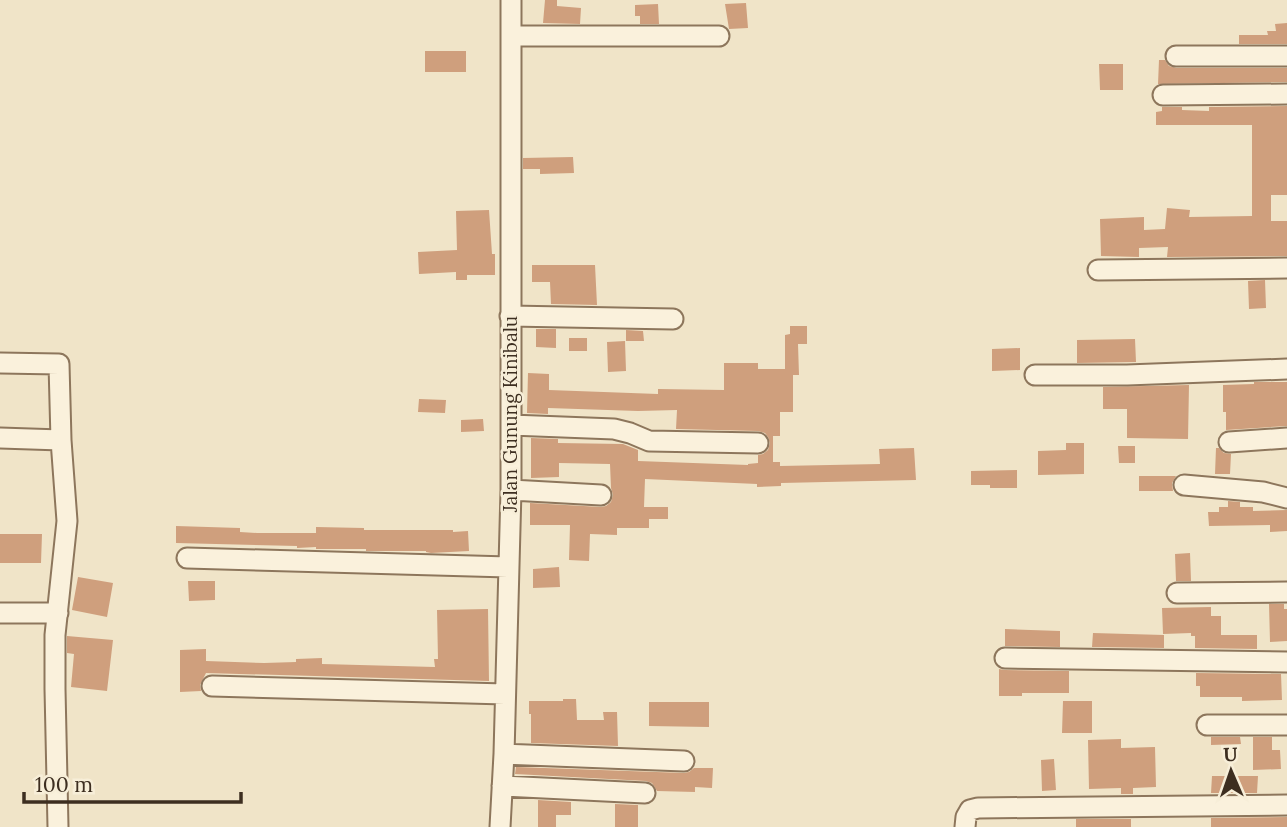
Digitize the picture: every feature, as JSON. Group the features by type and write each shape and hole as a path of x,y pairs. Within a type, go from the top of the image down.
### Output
{"street":[{"name":"Jalan Gunung Kinibalu","path":"500,827 505,754 511,490 511,0"},
{"path":"512,36 719,36"},
{"path":"1176,56 1287,56"},
{"path":"1163,95 1287,93"},
{"path":"1098,270 1287,268"},
{"path":"510,316 673,319"},
{"path":"0,363 59,364 67,521 55,635 58,827"},
{"path":"1035,375 1127,375 1287,369"},
{"path":"511,425 614,429 649,441 758,443"},
{"path":"0,438 61,440"},
{"path":"1229,442 1287,438"},
{"path":"1184,485 1263,492 1287,498"},
{"path":"511,490 601,495"},
{"path":"187,558 508,567"},
{"path":"1177,593 1287,592"},
{"path":"0,613 58,614"},
{"path":"1005,658 1287,662"},
{"path":"212,686 506,694"},
{"path":"1207,725 1287,725"},
{"path":"505,754 684,761"},
{"path":"502,786 645,793"},
{"path":"965,827 970,810 978,808 1287,805"}],"building":[{"path":"545,0 557,0 557,6 581,8 580,24 543,23"},
{"path":"746,3 748,28 729,29 725,4"},
{"path":"658,4 659,24 640,24 640,16 635,16 635,5"},
{"path":"1287,23 1287,44 1239,44 1239,35 1268,35 1267,31 1276,31 1275,24"},
{"path":"425,51 466,51 466,72 425,72"},
{"path":"1159,60 1165,60 1169,66 1176,68 1287,68 1287,82 1158,84"},
{"path":"1099,64 1123,64 1123,90 1100,90"},
{"path":"1287,106 1287,195 1271,195 1271,221 1287,221 1287,256 1167,257 1168,247 1139,248 1139,257 1101,256 1100,219 1144,217 1144,230 1165,229 1167,208 1190,210 1189,217 1252,216 1252,125 1156,125 1156,112 1162,111 1162,107 1209,111 1209,107"},
{"path":"573,157 574,173 540,174 540,169 523,169 523,158"},
{"path":"489,210 495,275 467,275 467,280 456,280 456,272 419,274 418,252 457,250 456,211"},
{"path":"532,265 595,265 597,305 551,304 550,282 532,282"},
{"path":"1265,280 1266,308 1249,309 1248,281"},
{"path":"790,326 807,326 807,344 798,344 799,375 793,375 793,412 780,412 780,436 773,436 773,462 780,462 780,466 880,464 879,449 914,448 916,480 781,483 781,486 757,487 757,484 645,479 644,507 668,507 668,519 649,519 649,528 617,528 617,535 590,534 589,561 569,560 570,525 530,525 530,503 601,507 611,502 613,495 610,464 559,463 559,477 531,478 531,438 558,439 558,443 623,444 638,450 638,461 748,465 758,463 758,455 768,450 770,443 765,433 758,431 676,429 677,410 548,408 548,414 527,413 528,373 549,374 549,390 658,394 658,389 724,390 724,363 758,363 758,369 785,369 785,335 790,334"},
{"path":"536,329 556,329 556,348 536,347"},
{"path":"626,330 643,331 644,341 626,341"},
{"path":"569,338 587,338 587,351 569,351"},
{"path":"1135,339 1136,362 1077,363 1077,340"},
{"path":"625,341 626,371 608,372 607,342"},
{"path":"1020,348 1020,370 992,371 992,349"},
{"path":"1287,382 1287,426 1226,430 1223,385"},
{"path":"1189,385 1188,439 1127,438 1127,409 1103,409 1103,387"},
{"path":"419,399 446,400 445,413 418,412"},
{"path":"483,419 484,431 461,432 461,420"},
{"path":"1066,443 1084,443 1084,474 1038,475 1038,451 1066,450"},
{"path":"1118,446 1135,446 1135,463 1119,463"},
{"path":"1216,448 1231,454 1230,474 1215,474"},
{"path":"1017,470 1017,488 971,485 971,471"},
{"path":"1139,476 1176,476 1172,483 1173,491 1139,491"},
{"path":"1228,501 1240,502 1240,507 1253,507 1253,511 1287,510 1287,531 1270,532 1270,525 1209,526 1208,512 1219,512 1219,507 1228,507"},
{"path":"176,526 240,528 240,532 257,533 316,533 316,527 468,531 469,551 431,553 176,543"},
{"path":"0,534 42,534 41,563 0,563"},
{"path":"1190,553 1191,581 1176,581 1175,554"},
{"path":"559,567 560,587 533,588 533,569"},
{"path":"78,577 113,583 107,617 72,610"},
{"path":"188,581 215,581 215,600 189,601"},
{"path":"1269,604 1284,604 1284,609 1287,609 1287,641 1270,642"},
{"path":"1211,607 1211,616 1221,616 1221,635 1257,635 1257,649 1195,648 1195,636 1191,636 1191,633 1163,634 1162,608"},
{"path":"488,609 489,681 206,673 200,685 201,691 180,692 180,650 206,649 206,661 264,663 322,658 322,664 435,667 434,659 438,659 437,610"},
{"path":"1005,629 1060,631 1060,647 1005,646"},
{"path":"1093,633 1164,635 1164,648 1092,647"},
{"path":"67,636 113,640 107,691 71,687 74,654 67,653"},
{"path":"999,669 1069,671 1069,693 999,696"},
{"path":"1196,673 1281,674 1282,700 1242,701 1242,697 1200,697 1200,686 1196,686"},
{"path":"576,699 577,720 604,720 603,712 617,712 618,746 531,743 529,701"},
{"path":"1063,701 1092,701 1092,733 1062,733"},
{"path":"649,702 709,702 709,727 649,726"},
{"path":"1211,737 1240,737 1241,744 1211,745"},
{"path":"1253,737 1272,737 1272,750 1280,750 1281,769 1253,770"},
{"path":"1121,739 1121,748 1155,747 1156,787 1133,788 1133,794 1121,794 1121,788 1089,789 1088,740"},
{"path":"1054,759 1056,790 1042,791 1041,760"},
{"path":"516,767 684,773 694,768 713,768 712,788 695,787 695,792 657,791 652,783 646,781 515,774"},
{"path":"1212,776 1258,776 1257,793 1211,793"},
{"path":"538,800 571,802 571,815 556,815 556,827 538,827"},
{"path":"615,804 638,805 638,827 615,827"},
{"path":"1287,817 1287,827 1211,827 1211,818"},
{"path":"1076,819 1131,819 1131,827 1076,827"}]}
